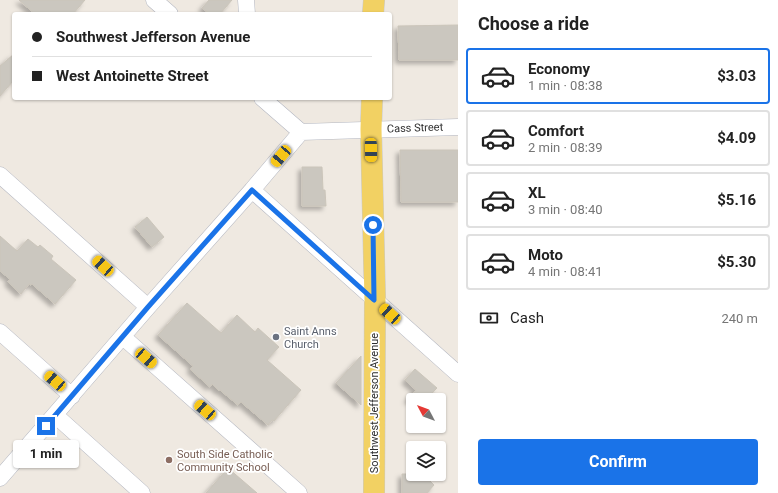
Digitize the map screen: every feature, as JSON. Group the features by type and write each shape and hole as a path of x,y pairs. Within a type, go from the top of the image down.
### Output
{"main road":[{"path":"374,0 374,12"},
{"name":"Southwest Jefferson Avenue","path":"372,100 374,493"}],"street":[{"path":"154,0 168,12"},
{"path":"246,0 247,12"},
{"path":"0,478 301,132 264,100"},
{"name":"Cass Street","path":"301,132 458,127"},
{"path":"0,175 148,307"},
{"path":"252,190 458,374"},
{"path":"0,332 72,396"},
{"path":"123,337 299,493"},
{"path":"55,415 142,493"}],"building":[{"path":"19,0 85,0 75,12 33,12"},
{"path":"209,0 232,0 222,12 207,12 202,8"},
{"path":"458,25 458,60 399,60 398,26"},
{"path":"12,56 12,82 0,96 0,66"},
{"path":"400,150 458,150 458,202 401,202"},
{"path":"302,167 322,167 323,190 325,190 326,206 302,206"},
{"path":"147,217 164,237 152,247 135,227"},
{"path":"0,236 17,251 28,239 38,247 40,245 53,256 51,259 76,280 55,304 32,284 29,284 21,294 8,282 10,279 0,271"},
{"path":"187,303 221,333 237,315 255,332 258,328 279,347 267,360 301,390 274,421 272,420 268,425 241,402 238,405 212,384 210,387 190,369 193,366 158,335"},
{"path":"361,356 361,405 336,383"},
{"path":"415,369 437,388 432,393 413,393 416,390 405,380"},
{"path":"228,468 257,493 206,493"},
{"path":"402,474 406,474 406,481 430,481 434,485 427,493 402,493"}],"place":[{"name":"Saint Anns Church","path":"276,337"},
{"name":"South Side Catholic Community School","path":"169,460"}],"route":[{"path":"46,426 148,307 252,190 374,300 373,225"}]}
